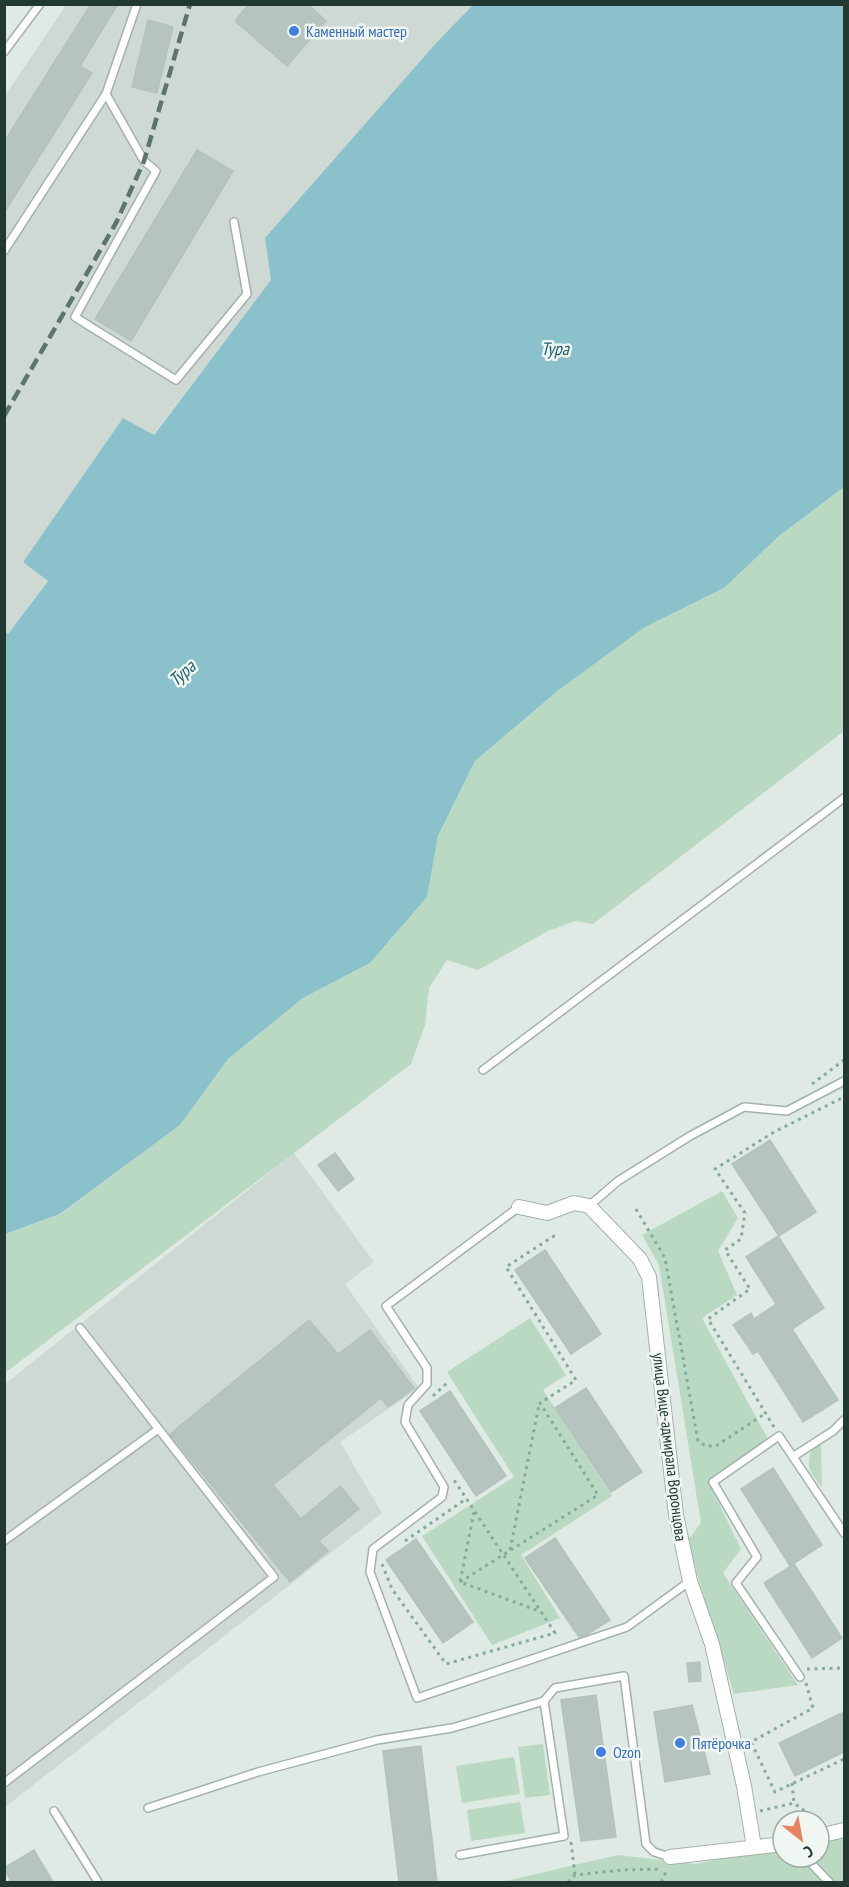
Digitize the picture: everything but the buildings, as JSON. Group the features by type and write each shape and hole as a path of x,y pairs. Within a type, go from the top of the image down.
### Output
{"street":[{"path":"519,1207 547,1213 574,1203 589,1206"},
{"name":"улица Вице-адмирала Воронцова","path":"589,1206 640,1259 650,1276 676,1515 690,1581 712,1644 754,1847"},
{"path":"669,1863 771,1845"}],"lane":[{"path":"4,52 40,4"},
{"path":"4,251 106,94 137,4"},
{"path":"106,94 144,161 156,171 75,317 176,380 247,294 234,222"},
{"path":"483,1070 844,798"},
{"path":"589,1206 618,1181 744,1107 787,1111 844,1081"},
{"path":"519,1207 386,1305 427,1368 427,1384 408,1405 405,1422 444,1488 442,1497 373,1549 370,1572 417,1698 627,1627 690,1581"},
{"path":"4,1783 274,1577 80,1328"},
{"path":"794,1456 833,1431 844,1420"},
{"path":"4,1541 158,1430"},
{"path":"802,1678 736,1583 757,1557 713,1482 779,1436 844,1533"},
{"path":"148,1808 258,1772 377,1740 452,1728 544,1701 555,1688 624,1676 646,1844 669,1863"},
{"path":"460,1856 564,1836 544,1701"},
{"path":"54,1811 98,1882"},
{"path":"816,1869 828,1882"}],"path":[{"path":"804,1090 844,1060"},
{"path":"779,1436 708,1318 750,1289 725,1250 741,1239 746,1213 715,1169 774,1132 844,1097"},
{"path":"636,1209 665,1258 698,1441 706,1446 716,1446 766,1412"},
{"path":"510,1550 540,1403 576,1380 506,1267 557,1234"},
{"path":"430,1399 447,1383"},
{"path":"460,1582 598,1495 540,1403"},
{"path":"380,1558 392,1589 446,1664 555,1633 454,1480"},
{"path":"399,1545 466,1498"},
{"path":"460,1582 474,1511"},
{"path":"460,1582 541,1612"},
{"path":"802,1678 813,1708 751,1742 775,1792 844,1759"},
{"path":"792,1783 794,1803 802,1809"},
{"path":"748,1814 794,1803"},
{"path":"571,1839 575,1875"},
{"path":"568,1882 575,1875 669,1863"}],"shaded area":[{"path":"66,5 473,5 437,42 266,238 271,280 153,435 123,418 23,562 48,580 8,634 4,631 4,97"},
{"path":"294,1153 374,1262 345,1284 419,1388 340,1442 382,1513 5,1807 5,1384"}],"green space":[{"path":"844,487 844,731 593,924 575,921 548,931 478,970 447,960 429,988 425,1025 411,1064 5,1373 5,1234 61,1214 180,1125 228,1059 303,998 370,963 427,897 438,836 475,761 560,689 645,627 724,588 779,536"},
{"path":"722,1191 738,1218 718,1251 737,1295 702,1318 768,1439 708,1481 741,1549 723,1573 798,1685 734,1694 687,1541 701,1523 659,1265 642,1235"},
{"path":"530,1318 566,1375 543,1390 612,1496 521,1555 560,1618 492,1645 422,1536 514,1477 447,1372"},
{"path":"821,1444 822,1488 809,1467 811,1451"},
{"path":"543,1744 550,1795 525,1798 518,1747"},
{"path":"514,1757 520,1794 462,1803 456,1766"},
{"path":"520,1802 525,1833 471,1841 467,1810"},
{"path":"844,1835 844,1882 501,1882 618,1855 695,1864 771,1849 771,1869 831,1869 831,1838"}],"water":[{"name":"Тура","path":"473,5 844,5 844,487 779,536 724,588 645,627 560,689 475,761 438,836 427,897 370,963 303,998 228,1059 180,1125 60,1214 5,1234 5,631 8,634 48,581 23,562 123,418 154,435 271,280 265,238 437,42"}],"railway":[{"path":"4,416 116,223 144,161 190,4"}],"place":[{"name":"Каменный мастер","path":"294,31"},
{"name":"Пятёрочка","path":"680,1743"},
{"name":"Ozon","path":"601,1752"}]}
